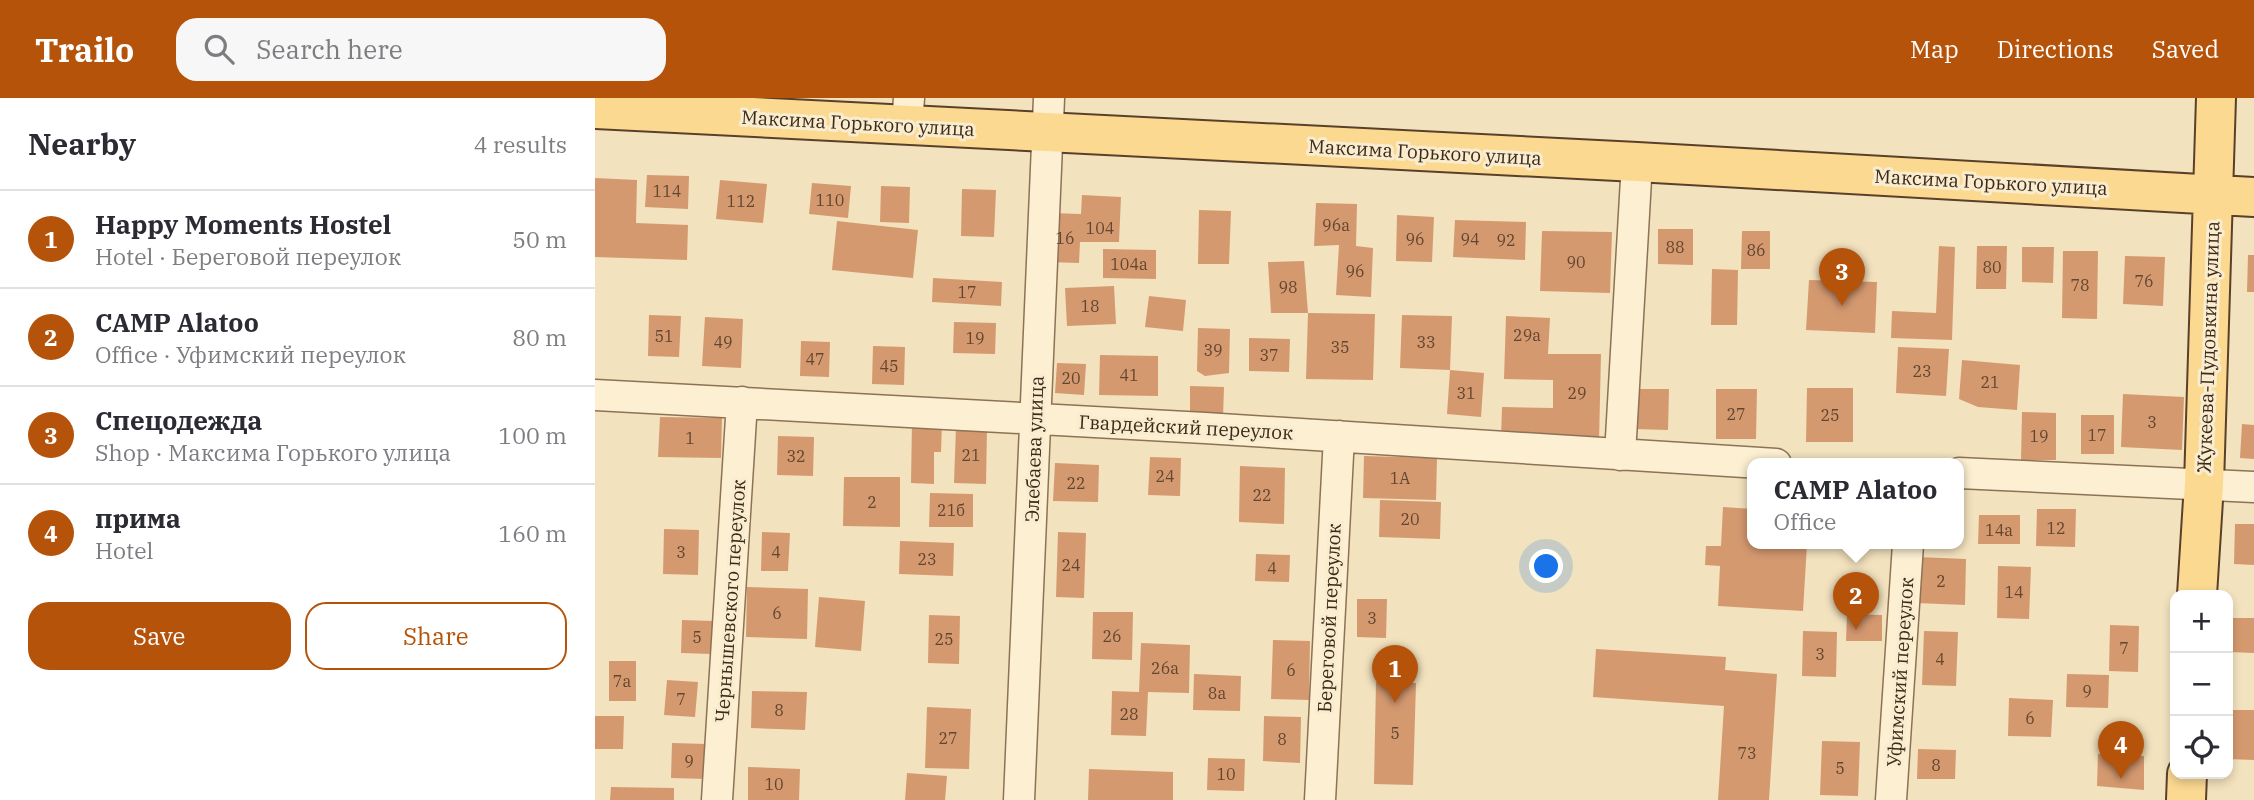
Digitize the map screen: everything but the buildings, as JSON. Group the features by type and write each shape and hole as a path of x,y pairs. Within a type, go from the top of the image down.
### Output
{"main road":[{"name":"Жукеева-Пудовкина улица","path":"2197,590 2204,484 2216,98"},
{"name":"Максима Горького улица","path":"595,109 1048,115 1637,162 2254,197"},
{"path":"2186,800 2187,779"}],"street":[{"name":"Элебаева улица","path":"1019,800 1048,115"},
{"path":"1620,455 1637,162"},
{"name":"Гвардейский переулок","path":"595,395 1339,436 1747,462"},
{"name":"Чернышевского переулок","path":"717,800 743,402"},
{"name":"Береговой переулок","path":"1319,800 1339,436"},
{"path":"1964,473 2254,488"},
{"name":"Уфимский переулок","path":"1891,800 1908,549"}],"place":[{"name":"Спецодежда","path":"1842,306"},
{"name":"CAMP Alatoo","path":"1856,630"},
{"name":"Happy Moments Hostel","path":"1395,703"},
{"name":"прима","path":"2121,779"}]}
